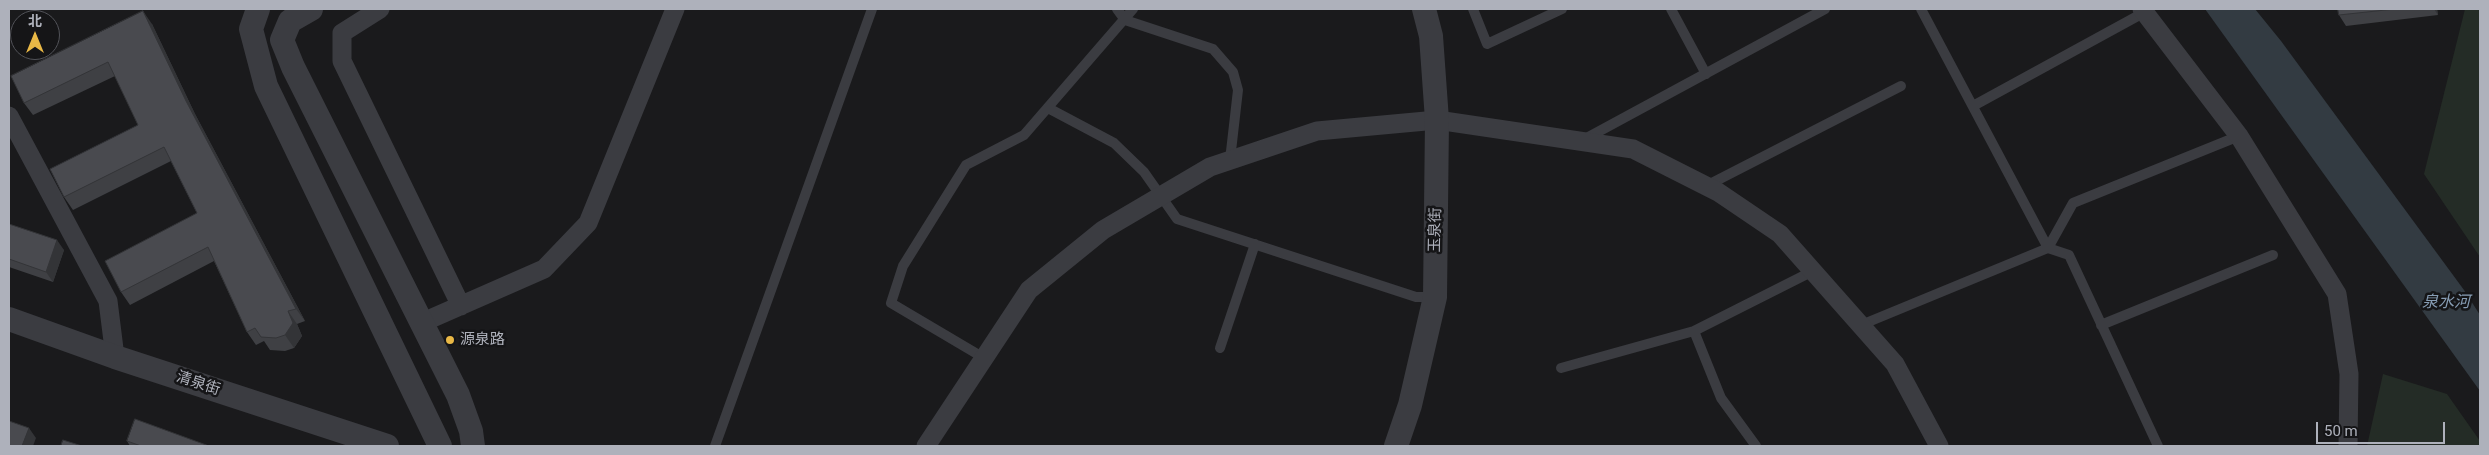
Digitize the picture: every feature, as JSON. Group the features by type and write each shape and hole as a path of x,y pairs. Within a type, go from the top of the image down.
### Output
{"street":[{"path":"258,9 251,29 266,86 440,446"},
{"path":"312,9 290,21 282,40 293,68 458,394 472,431 473,446"},
{"path":"380,9 342,33 342,61 461,306"},
{"path":"421,324 544,269 588,223 675,9"},
{"name":"玉泉街","path":"1396,446 1410,405 1435,297 1437,120 1431,36 1424,9"},
{"path":"2144,10 2240,136 2336,294 2349,374 2348,446"},
{"path":"9,116 108,301 115,357"},
{"path":"926,446 1029,290 1102,230 1210,167 1317,130 1437,120 1632,149 1706,186 1780,234 1895,364 1939,446"},
{"name":"清泉街","path":"9,320 115,357 388,446"}],"lane":[{"path":"715,446 872,9"},
{"path":"1117,9 1125,20 1212,50 1233,72 1238,90 1230,160"},
{"path":"984,358 891,302 903,266 966,165 1024,135 1133,9"},
{"path":"1473,9 1487,44 1562,9"},
{"path":"1671,9 1706,74"},
{"path":"1582,141 1825,9"},
{"path":"1921,9 2048,248 2069,255 2158,446"},
{"path":"1973,106 2144,10"},
{"path":"1706,186 1901,86"},
{"path":"1048,108 1114,144 1144,172 1176,219 1416,297 1435,297"},
{"path":"1861,325 2048,248 2073,203 2240,136"},
{"path":"1220,348 1255,244"},
{"path":"2102,325 2273,255"},
{"path":"1561,368 1694,331 1813,271"},
{"path":"1694,331 1721,398 1756,446"}],"shaded area":[{"path":"2465,9 2480,9 2480,257 2424,174"},
{"path":"2383,374 2447,394 2480,441 2480,446 2367,446"}],"water":[{"name":"泉水河","path":"2205,9 2255,9 2281,41 2464,290 2480,315 2480,391"}],"building":[{"path":"2338,9 2395,9 2339,15"},
{"path":"143,11 186,101 296,309 288,311 293,323 285,335 276,338 261,337 255,328 247,332 208,247 121,292 105,261 197,213 164,147 64,197 50,169 138,125 108,62 24,103 11,76 43,60 60,60 60,52"},
{"path":"9,224 57,240 46,272 9,259"},
{"path":"135,419 209,446 141,446 127,441"},
{"path":"9,421 29,428 22,446 9,446"},
{"path":"63,440 82,446 61,446"}],"place":[{"name":"源泉路","path":"450,340"}]}
